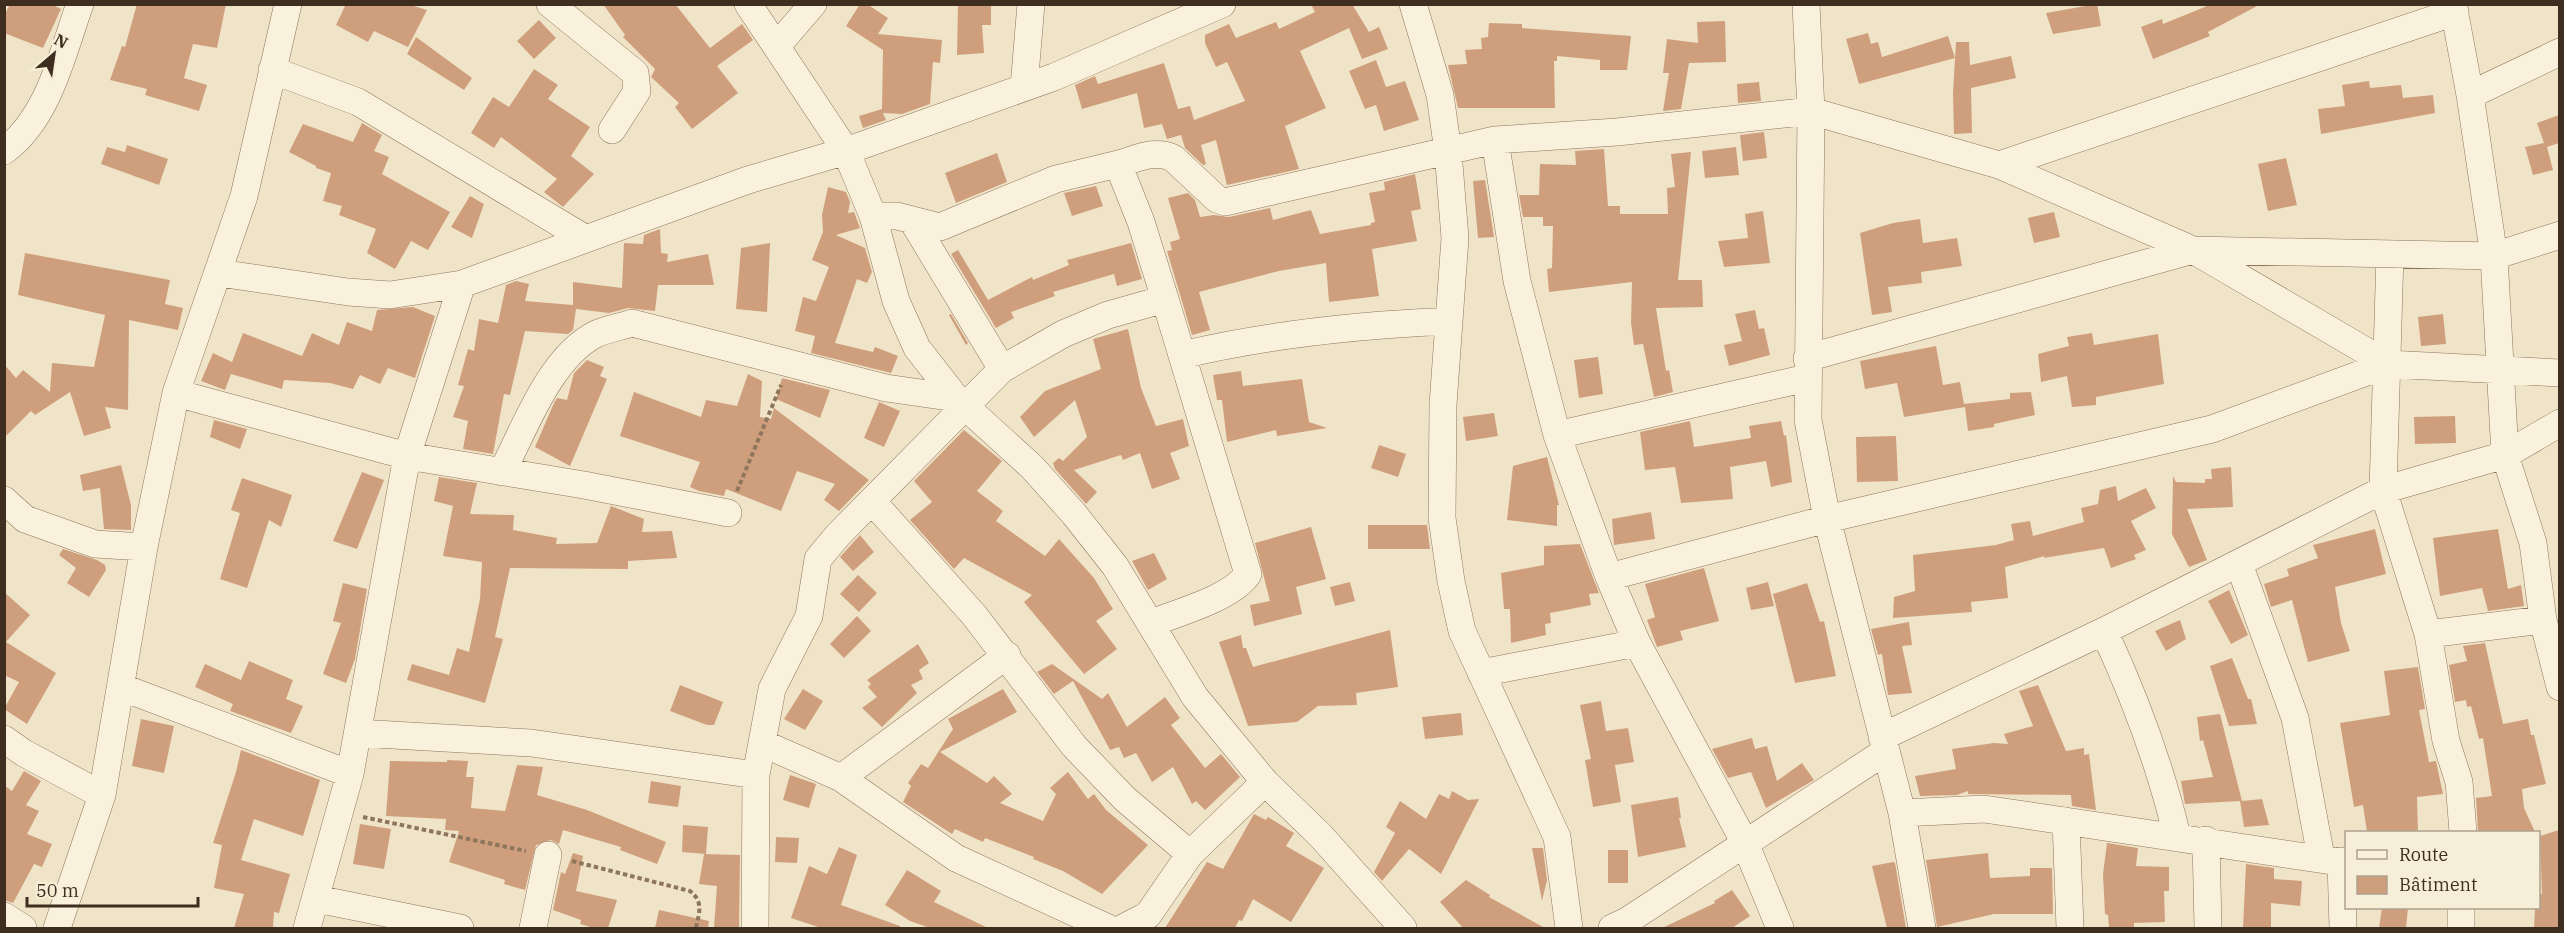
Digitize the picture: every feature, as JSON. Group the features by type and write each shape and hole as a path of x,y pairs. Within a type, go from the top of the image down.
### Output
{"street":[{"path":"4,151 20,140 43,104 80,4"},
{"path":"57,928 102,795 144,547 176,393 244,196 288,4"},
{"path":"550,4 635,73 637,92 612,130"},
{"path":"748,4 846,151 873,216 896,301 917,348 961,402 1032,467 1074,514 1115,566 1196,697 1265,782 1320,835 1403,928"},
{"path":"777,46 813,4"},
{"path":"1024,87 1030,4"},
{"path":"219,273 390,296 462,284 748,180 846,151 1024,87 1222,4"},
{"path":"1413,4 1440,95 1448,152 1455,238 1443,405 1442,518 1462,631 1557,837 1569,928"},
{"path":"1806,4 1811,111 1808,420 1827,519 1902,813 1922,928"},
{"path":"1999,165 2454,8 2470,95 2494,256 2505,455 2533,543 2543,620 2559,687"},
{"path":"2470,95 2559,52"},
{"path":"272,70 358,102 586,239"},
{"path":"873,216 897,216 940,227 1056,179 1157,153 1173,158 1217,199 1226,201 1495,140 1617,132 1811,111 1999,165 2193,250 2388,364"},
{"path":"1495,140 1517,281 1557,435 1609,577 1637,643 1745,843 1780,928"},
{"path":"1118,164 1141,222 1248,574 1242,582 1229,591 1152,623"},
{"path":"912,220 1002,369"},
{"path":"1557,435 1807,368 2193,250 2494,256 2559,235"},
{"path":"2390,254 2383,490 2428,634 2446,741 2459,782 2463,831"},
{"path":"307,928 317,899 350,774 407,456 462,284"},
{"path":"755,928 756,775 772,689 809,616 818,559 961,402 1002,369 1029,351 1081,326 1108,315 1165,299"},
{"path":"1182,355 1250,339 1319,330 1449,321"},
{"path":"502,472 550,379 573,350 596,334 632,323 886,388 961,402"},
{"path":"1609,577 1827,519 2212,429 2388,364 2559,373"},
{"path":"176,393 407,456 728,513"},
{"path":"1623,926 1884,744 2383,490 2505,455 2559,423"},
{"path":"4,500 26,519 95,544 144,547"},
{"path":"872,501 1007,655 1074,746 1125,799 1190,854"},
{"path":"2239,564 2295,718 2336,860 2343,928"},
{"path":"2428,634 2543,620"},
{"path":"2104,631 2135,699 2154,751 2176,836"},
{"path":"1481,673 1637,643"},
{"path":"841,778 1007,655"},
{"path":"121,687 350,774"},
{"path":"358,733 531,743 756,775"},
{"path":"4,739 24,753 102,795"},
{"path":"762,743 841,778 956,858 1108,928"},
{"path":"1123,928 1148,915 1190,854 1265,782"},
{"path":"1902,813 1984,809 2336,860"},
{"path":"2066,820 2070,928"},
{"path":"2206,840 2208,928"},
{"path":"533,928 548,855"},
{"path":"317,899 460,928"},
{"path":"4,916 23,928"}],"path":[{"path":"728,513 789,364"}],"building":[{"path":"10,4 51,4 61,9 43,48 4,33 4,16"},
{"path":"137,4 226,4 217,48 193,44 184,78 207,85 199,111 145,95 147,89 110,80 122,46 125,47"},
{"path":"346,4 407,4 427,10 408,47 374,31 368,42 336,25"},
{"path":"603,4 675,4 710,48 742,24 753,40 717,66 738,93 692,129 675,107 679,103 651,77 655,69 623,37 625,35"},
{"path":"860,4 867,4 888,18 878,34 942,40 940,63 933,62 930,104 902,114 883,113 886,120 863,128 859,116 882,109 883,50 846,26"},
{"path":"958,4 991,4 991,25 982,25 984,53 957,55"},
{"path":"1311,4 1352,4 1369,32 1379,27 1388,49 1362,59 1349,28 1300,51 1326,108 1285,126 1299,169 1227,185 1216,140 1201,145 1206,164 1203,165 1185,148 1181,135 1167,139 1162,124 1144,128 1137,93 1082,109 1075,85 1095,76 1098,84 1164,63 1178,109 1190,106 1194,120 1245,101 1227,62 1216,67 1205,43 1205,35 1229,24 1236,38 1276,22 1279,29 1315,12"},
{"path":"2097,4 2101,26 2053,34 2046,13"},
{"path":"2212,4 2261,4 2208,32 2210,36 2153,59 2141,27 2162,19 2163,24"},
{"path":"539,20 556,38 534,59 517,41"},
{"path":"1725,21 1726,62 1689,63 1681,109 1663,111 1669,73 1663,73 1667,39 1698,43 1697,22"},
{"path":"1489,23 1522,24 1522,28 1631,36 1627,70 1600,70 1600,60 1557,56 1557,61 1554,61 1555,108 1458,108 1448,65 1467,64 1465,50 1482,49 1481,38 1488,37"},
{"path":"1868,33 1871,44 1878,42 1882,57 1948,36 1955,58 1859,84 1846,39"},
{"path":"416,37 472,78 464,90 407,54"},
{"path":"1956,42 1969,42 1970,65 2011,56 2016,78 1971,88 1972,133 1954,134 1953,93"},
{"path":"1376,60 1386,87 1405,81 1419,120 1384,131 1376,105 1365,109 1349,71"},
{"path":"534,69 558,85 548,99 590,127 571,156 594,174 563,207 544,192 557,179 501,137 494,148 471,133 493,97 509,107"},
{"path":"2369,81 2370,88 2401,85 2403,98 2433,95 2435,113 2321,134 2318,109 2345,106 2342,85"},
{"path":"1759,82 1761,101 1738,103 1737,84"},
{"path":"2559,115 2559,143 2547,147 2553,170 2533,175 2525,147 2544,143 2537,123"},
{"path":"362,123 382,135 374,151 389,157 382,174 450,212 428,250 411,241 395,269 367,253 376,229 339,215 342,206 323,201 331,173 316,168 289,152 303,124 353,142"},
{"path":"1764,132 1767,158 1743,161 1740,135"},
{"path":"127,145 168,159 159,185 101,164 107,147 125,152"},
{"path":"1736,147 1739,175 1705,178 1702,151"},
{"path":"1604,149 1608,206 1620,206 1620,214 1668,214 1667,188 1675,187 1671,154 1691,152 1678,280 1702,280 1703,307 1656,308 1666,371 1669,370 1673,392 1654,397 1643,344 1634,345 1631,323 1632,282 1549,292 1547,269 1552,268 1553,226 1543,226 1543,217 1523,217 1519,195 1539,195 1540,164 1576,165 1575,151"},
{"path":"997,153 1007,182 956,203 945,173"},
{"path":"2286,158 2297,205 2268,211 2258,164"},
{"path":"1415,174 1421,209 1411,211 1417,241 1372,249 1379,296 1329,302 1326,263 1279,271 1199,292 1210,330 1192,335 1167,251 1172,250 1170,242 1180,239 1168,198 1188,193 1195,200 1200,217 1214,215 1229,217 1270,208 1273,220 1311,210 1320,234 1371,225 1375,222 1369,193 1385,190 1384,182"},
{"path":"1485,180 1494,237 1478,238 1473,181"},
{"path":"1096,186 1103,206 1072,216 1064,193"},
{"path":"828,187 846,192 850,202 848,213 854,212 860,228 836,235 865,248 872,272 867,283 857,279 835,343 873,352 875,347 898,356 891,373 811,353 815,336 795,331 803,297 816,301 829,267 812,260 823,232 822,215"},
{"path":"470,196 484,204 472,238 451,227"},
{"path":"1763,211 1770,263 1724,267 1718,241 1748,238 1745,214"},
{"path":"2054,212 2060,237 2034,243 2028,218"},
{"path":"1920,219 1923,243 1957,238 1962,266 1921,272 1922,283 1888,287 1892,312 1872,315 1860,233 1893,223"},
{"path":"660,229 661,253 668,254 667,262 708,254 714,285 658,285 655,311 628,308 609,313 576,309 573,330 568,334 525,331 510,395 504,394 493,454 463,449 468,421 453,417 464,386 458,385 468,349 474,351 479,319 498,323 506,285 516,281 529,284 525,301 573,305 573,282 622,288 624,243 643,244 644,235"},
{"path":"770,243 767,312 736,309 741,248"},
{"path":"1131,243 1142,279 1117,286 1114,274 1053,292 1055,296 1011,312 1014,318 996,328 951,254 958,250 988,300 1032,277 1033,280 1069,265 1067,260"},
{"path":"25,253 170,280 165,304 183,308 178,330 129,320 128,410 105,407 111,428 84,436 70,392 35,415 31,411 4,438 4,364 16,378 23,370 50,392 52,363 94,367 105,315 18,295"},
{"path":"413,307 435,316 415,378 388,368 380,384 360,375 353,389 330,383 284,380 282,389 231,374 225,390 201,381 213,353 232,362 243,333 302,356 312,333 339,345 347,322 372,331 377,310"},
{"path":"1755,310 1759,329 1764,328 1770,355 1729,366 1724,345 1742,341 1735,314"},
{"path":"951,314 968,343 966,345 949,315"},
{"path":"2443,314 2446,344 2421,346 2418,317"},
{"path":"1128,329 1141,388 1156,426 1183,419 1189,446 1170,453 1180,479 1152,489 1140,453 1123,460 1121,455 1074,470 1097,492 1086,504 1055,469 1053,463 1059,458 1063,461 1087,437 1075,400 1034,437 1020,417 1045,391 1101,369 1093,339"},
{"path":"2092,333 2094,345 2158,334 2164,384 2096,397 2096,405 2072,407 2067,376 2041,382 2038,354 2069,346 2067,337"},
{"path":"1936,346 1943,385 1960,382 1964,404 2010,399 2010,393 2031,392 2035,415 1994,424 1994,427 1968,431 1965,407 1904,417 1897,383 1865,389 1860,361"},
{"path":"1598,357 1603,394 1579,398 1574,360"},
{"path":"587,360 604,367 600,376 607,379 570,466 535,447 554,403 557,398 567,400 574,373"},
{"path":"1241,371 1243,386 1302,379 1309,422 1327,428 1277,436 1276,430 1227,442 1222,400 1217,400 1213,375"},
{"path":"748,374 762,381 760,417 771,419 774,408 869,480 839,511 824,500 835,484 797,471 781,511 726,489 724,496 699,491 690,487 700,462 620,436 634,392 701,417 706,400 737,406"},
{"path":"782,378 830,390 820,418 776,399"},
{"path":"879,402 900,411 884,447 864,438"},
{"path":"1494,413 1498,436 1466,441 1463,417"},
{"path":"2455,416 2456,443 2415,444 2414,417"},
{"path":"214,420 247,429 240,449 210,437"},
{"path":"1690,421 1694,447 1751,438 1749,426 1781,421 1784,436 1786,435 1792,482 1771,487 1766,461 1730,467 1733,499 1681,503 1675,467 1645,470 1640,432"},
{"path":"964,430 1002,461 977,491 1003,511 996,521 1045,556 1059,539 1094,578 1113,609 1096,621 1117,649 1084,674 1024,602 1032,595 964,558 954,569 910,520 932,502 914,481"},
{"path":"1896,436 1898,481 1857,482 1856,437"},
{"path":"1379,445 1406,454 1398,477 1371,468"},
{"path":"1547,457 1559,505 1557,505 1557,526 1507,520 1513,466"},
{"path":"121,465 131,505 131,530 104,529 100,488 83,491 80,475"},
{"path":"2231,467 2233,507 2187,509 2207,560 2189,567 2172,534 2173,476 2176,482 2205,483 2205,479 2212,479 2211,469"},
{"path":"362,472 384,480 357,549 333,541"},
{"path":"439,477 477,483 470,514 514,515 513,530 557,538 556,544 597,543 611,506 644,519 642,532 672,531 677,558 628,561 628,569 510,568 495,637 503,639 485,703 407,680 412,664 449,675 457,648 469,652 480,599 482,562 443,556 453,506 434,501"},
{"path":"242,478 292,495 281,527 269,520 247,588 220,579 240,513 231,510"},
{"path":"2116,486 2118,501 2146,488 2156,508 2131,521 2146,550 2134,555 2136,559 2111,568 2104,548 2044,558 2045,556 2005,567 2008,598 1971,602 1972,612 1893,618 1894,597 1915,591 1913,555 1996,545 2014,540 2011,524 2030,521 2033,536 2084,522 2081,508 2098,504 2100,490"},
{"path":"1651,512 1655,539 1614,545 1612,519"},
{"path":"1368,525 1427,525 1430,549 1368,549"},
{"path":"1311,527 1326,579 1296,587 1302,614 1254,626 1250,605 1270,601 1255,543"},
{"path":"2375,529 2386,574 2335,587 2341,623 2350,651 2308,662 2292,600 2271,607 2264,584 2289,576 2287,569 2318,558 2313,545"},
{"path":"2498,529 2508,589 2521,585 2524,606 2488,611 2482,588 2440,596 2433,538"},
{"path":"860,535 874,552 853,571 840,557"},
{"path":"1580,544 1599,593 1589,594 1591,605 1550,613 1551,623 1545,624 1546,635 1511,643 1510,609 1504,609 1501,573 1544,565 1544,546"},
{"path":"63,549 97,560 105,565 106,570 89,597 67,583 76,568 59,555"},
{"path":"1154,553 1167,579 1148,590 1132,561"},
{"path":"1704,568 1719,621 1680,631 1683,640 1657,647 1647,620 1655,617 1645,584"},
{"path":"858,575 877,593 859,612 840,594"},
{"path":"1350,582 1355,601 1335,606 1330,587"},
{"path":"1768,582 1774,606 1751,610 1746,588"},
{"path":"343,583 367,589 355,659 346,683 323,674 341,623 333,621"},
{"path":"1807,583 1820,622 1824,621 1836,676 1795,683 1773,594"},
{"path":"2229,590 2248,635 2231,644 2208,601"},
{"path":"4,592 30,615 6,642 56,673 27,724 4,709 19,682 4,675"},
{"path":"857,616 871,631 844,658 830,644"},
{"path":"2180,620 2186,639 2166,651 2155,631"},
{"path":"1909,622 1912,645 1902,646 1912,693 1888,695 1882,654 1878,655 1871,629"},
{"path":"1390,630 1398,687 1356,693 1357,705 1318,706 1297,722 1248,726 1219,642 1241,635 1243,648 1246,648 1253,667"},
{"path":"2485,643 2503,724 2528,719 2546,784 2522,789 2524,808 2535,831 2478,831 2476,798 2492,796 2483,738 2479,739 2471,706 2467,707 2466,700 2455,702 2449,665 2467,661 2463,646"},
{"path":"918,644 929,663 919,670 923,679 911,685 917,693 882,727 862,708 877,697 868,687 871,684 867,680"},
{"path":"2232,658 2248,699 2251,699 2257,724 2229,726 2210,666"},
{"path":"249,661 293,680 286,699 303,706 291,733 230,711 233,704 195,687 205,664 241,680"},
{"path":"1052,664 1102,699 1108,693 1127,727 1165,697 1180,718 1171,725 1205,768 1221,754 1240,777 1205,810 1196,801 1192,804 1173,767 1152,782 1136,753 1124,758 1119,747 1110,750 1073,681 1054,694 1037,672"},
{"path":"2418,667 2425,709 2419,710 2429,762 2436,761 2443,794 2417,797 2418,831 2367,831 2363,805 2354,807 2340,723 2390,715 2384,671"},
{"path":"680,685 723,702 714,725 707,725 670,711"},
{"path":"2038,685 2066,751 2084,748 2084,755 2089,754 2096,810 2072,806 2071,795 1968,794 1968,791 1957,795 1920,796 1915,776 1956,769 1952,749 1994,743 2008,744 2004,734 2033,726 2019,691"},
{"path":"803,689 823,701 805,730 784,719"},
{"path":"1003,689 1017,712 940,752 987,783 994,776 1012,794 1000,803 1043,821 1056,794 1050,788 1068,772 1088,799 1094,794 1106,810 1148,845 1102,894 1063,871 1033,859 1034,857 985,838 983,842 955,829 952,834 903,802 911,786 908,783 921,764 928,768 953,729 948,719"},
{"path":"1601,701 1606,731 1628,728 1634,762 1615,765 1621,802 1593,807 1585,760 1591,759 1580,705"},
{"path":"1461,713 1463,735 1425,739 1422,717"},
{"path":"2220,714 2242,801 2262,799 2269,825 2244,827 2240,801 2185,804 2181,781 2213,777 2203,740 2200,741 2197,717"},
{"path":"141,719 174,726 164,773 132,766"},
{"path":"1752,738 1755,749 1767,746 1777,781 1802,763 1814,780 1766,808 1751,772 1728,778 1712,749"},
{"path":"241,750 320,780 303,836 254,819 241,860 290,874 279,913 274,912 273,928 234,928 244,894 214,888 222,845 213,843"},
{"path":"447,760 468,761 466,777 474,777 471,808 505,811 517,765 543,767 537,795 587,810 666,842 657,864 620,850 621,847 563,830 559,844 551,840 536,845 525,890 504,884 505,880 449,862 459,831 445,830 446,819 386,816 390,761 447,762"},
{"path":"24,771 41,781 26,805 39,811 27,834 52,844 42,867 34,864 13,903 4,900 4,785 12,791"},
{"path":"790,775 816,784 809,808 783,800"},
{"path":"651,781 681,786 678,807 648,803"},
{"path":"1452,791 1468,800 1479,799 1441,874 1409,849 1382,881 1374,872 1395,833 1386,827 1400,801 1426,819 1439,794 1449,799"},
{"path":"1678,797 1681,818 1679,818 1686,847 1638,857 1631,805"},
{"path":"1254,814 1266,820 1268,817 1294,833 1286,846 1324,868 1291,922 1253,899 1242,921 1239,920 1235,928 1165,928 1207,862 1223,869"},
{"path":"360,824 391,829 384,869 353,864"},
{"path":"683,825 708,827 706,854 682,852"},
{"path":"2559,830 2559,928 2534,928 2535,909 2540,909 2540,894 2542,894 2540,836"},
{"path":"776,837 799,838 797,863 775,862"},
{"path":"2107,843 2138,848 2136,866 2169,867 2169,891 2164,891 2165,922 2134,923 2134,928 2109,928 2108,915 2105,914 2103,874"},
{"path":"839,847 857,855 841,905 900,926 900,928 821,928 791,918 809,866 827,874"},
{"path":"1532,848 1543,848 1547,880 1542,901"},
{"path":"1608,850 1628,850 1628,883 1608,883"},
{"path":"573,853 583,856 576,891 617,900 608,928 594,928 580,924 581,920 553,910 561,872 565,874"},
{"path":"1988,853 1990,878 2030,876 2030,868 2052,868 2053,914 1994,914 1937,927 1926,860"},
{"path":"704,854 740,855 739,928 714,928 717,886 699,884"},
{"path":"1893,862 1906,928 1887,928 1872,866"},
{"path":"2246,864 2274,868 2274,879 2302,881 2300,906 2271,903 2271,928 2243,928"},
{"path":"907,870 941,891 934,902 988,928 930,928 910,921 885,905"},
{"path":"1466,880 1490,895 1489,897 1545,928 1463,928 1440,902"},
{"path":"1732,890 1750,916 1732,928 1662,928 1715,903 1714,901"},
{"path":"2382,909 2408,909 2406,928 2379,928"},
{"path":"659,910 709,921 708,928 655,928"}]}
